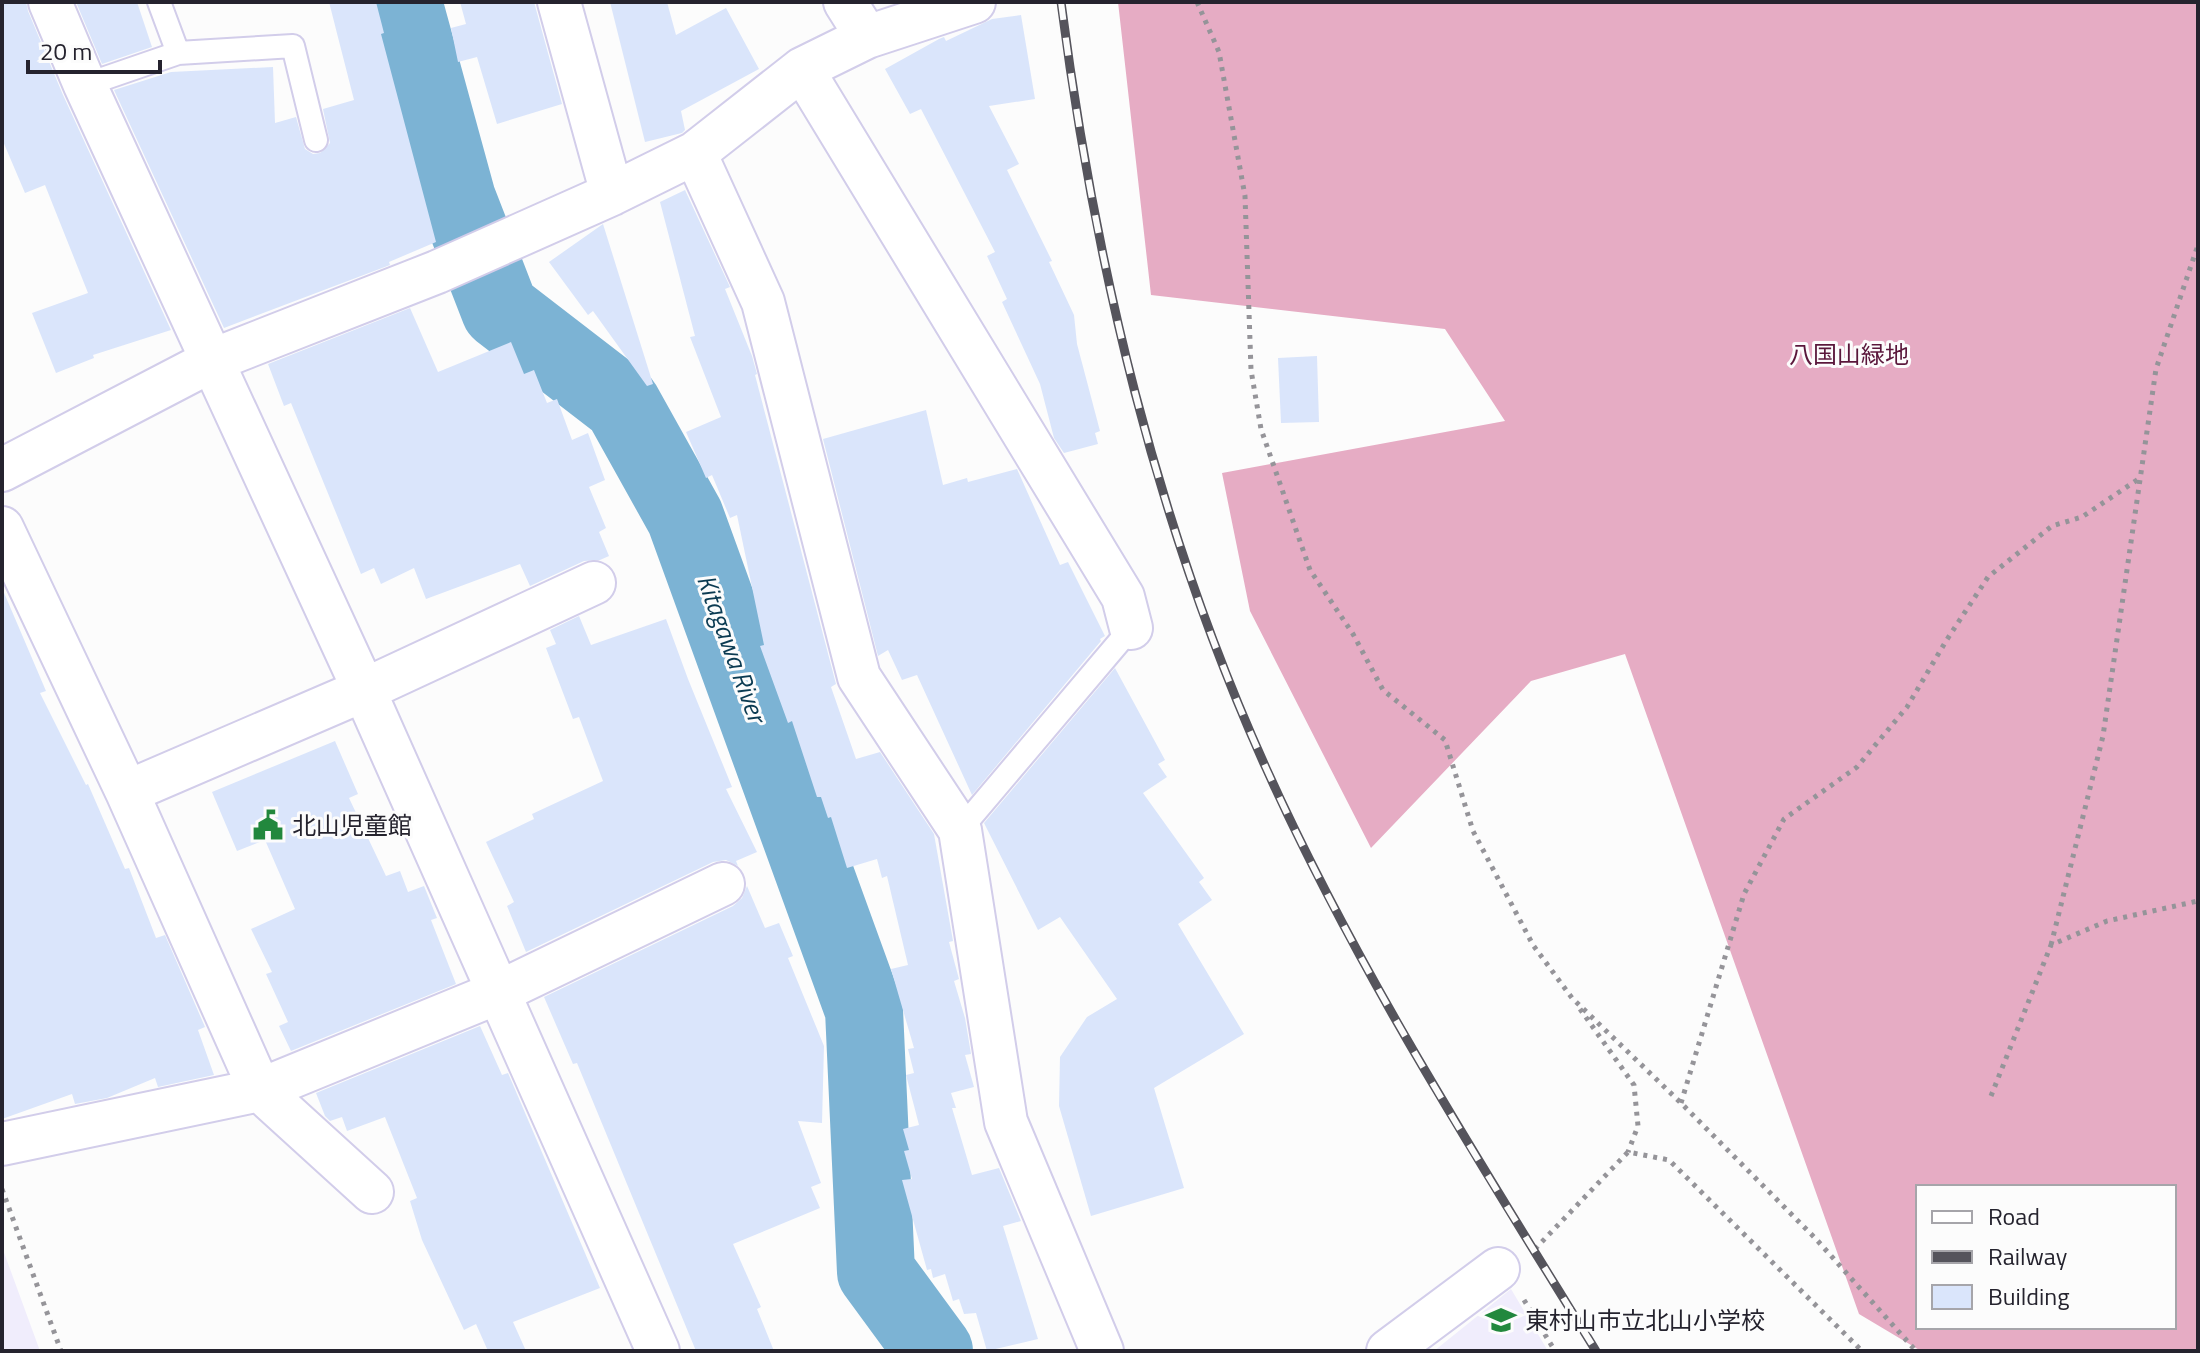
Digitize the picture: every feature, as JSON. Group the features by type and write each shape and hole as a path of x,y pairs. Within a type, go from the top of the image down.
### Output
{"street":[{"path":"50,2 85,85 364,690 658,1351"},
{"path":"559,2 612,194"},
{"path":"845,2 867,37"},
{"path":"2,470 213,360 501,246 612,194 695,153 802,69 867,37 974,2"},
{"path":"802,69 1123,597 1131,628"},
{"path":"695,153 763,302 859,677 960,830 1006,1122 1102,1351"},
{"path":"2,528 127,792 260,1090 372,1192"},
{"path":"127,792 364,690 594,583"},
{"path":"2,1144 260,1090 497,993 723,884"},
{"path":"1388,1351 1501,1272"}],"lane":[{"path":"159,2 178,53"},
{"path":"85,85 178,53 293,46 316,140"},
{"path":"960,830 1131,628"}],"path":[{"path":"1197,2 1219,52 1245,196 1251,370 1261,429 1310,570 1353,634 1383,690 1445,740 1473,831 1533,945 1634,1085 1638,1126 1628,1152 1535,1250 1501,1272 1517,1289 1555,1351"},
{"path":"1991,1096 2051,945 2103,736 2156,369 2198,245"},
{"path":"1681,1103 1744,894 1784,819 1857,767 1907,707 1988,577 2052,526 2082,517 2140,478"},
{"path":"2051,945 2107,921 2198,901"},
{"path":"1572,998 1816,1239 1916,1351"},
{"path":"1628,1152 1669,1160 1862,1351"},
{"path":"2,1189 61,1351"}],"shaded area":[{"path":"2,1247 40,1351 2,1351"},
{"name":"東村山市立北山小学校","path":"1511,1289 1548,1351 1434,1351"}],"green space":[{"name":"八国山緑地","path":"1118,2 2198,2 2198,1351 1921,1351 1859,1314 1625,654 1531,681 1371,848 1250,611 1222,473 1505,421 1445,329 1151,295"}],"building":[{"path":"2,2 26,2 63,95 171,330 93,355 94,358 56,373 32,313 88,293 45,185 25,193 2,139"},
{"path":"76,2 137,2 152,47 102,64"},
{"path":"329,2 376,2 384,33 381,34 436,242 389,262 390,265 224,328 114,90 171,72 273,67 275,123 296,117 305,149 313,154 320,153 330,143 323,109 354,100"},
{"path":"460,2 534,2 562,104 497,124 477,57 458,62 451,28 466,24"},
{"path":"610,2 667,2 676,35 726,8 759,69 681,111 685,130 682,133 645,142"},
{"path":"1021,15 1035,99 989,106 1019,164 1007,170 1052,261 1049,262 1074,315 1077,344 1100,431 1095,433 1098,444 1064,453 1054,438 1040,384 1002,302 1007,299 987,256 995,252 921,109 910,114 885,69 944,37 946,41 992,19"},
{"path":"685,190 730,287 725,289 752,356 836,684 831,687 856,759 880,752 934,834 953,941 949,942 959,979 954,981 971,1054 965,1055 974,1087 951,1093 956,1108 952,1108 972,1175 999,1168 1021,1221 1003,1226 1038,1339 987,1351 976,1313 964,1314 959,1299 953,1301 945,1274 933,1278 931,1269 927,1270 902,1180 912,1179 904,1151 909,1150 903,1129 919,1125 906,1075 914,1073 908,1049 914,1048 891,969 908,965 887,876 882,878 877,859 847,868 831,817 828,818 821,797 817,797 792,721 788,723 760,646 764,645 737,515 730,518 712,475 706,478 686,432 721,417 690,337 695,336 660,202"},
{"path":"603,224 653,384 647,386 593,311 588,315 549,262"},
{"path":"410,308 438,372 511,342 524,374 534,370 547,403 557,399 572,440 588,433 605,480 589,487 606,528 599,532 609,556 584,561 530,586 520,564 426,599 414,568 381,584 374,568 361,574 291,403 284,406 268,364"},
{"path":"1317,356 1319,422 1281,423 1278,358"},
{"path":"926,410 943,485 1017,469 1060,565 1068,562 1105,636 972,795 917,675 902,680 888,650 878,656 823,439"},
{"path":"2,588 46,691 40,693 88,784 125,869 129,868 156,938 165,935 205,1027 198,1030 214,1075 158,1087 155,1078 107,1098 75,1104 72,1094 2,1119"},
{"path":"579,616 591,645 666,619 732,787 726,789 757,852 736,861 738,866 726,860 713,862 526,952 507,906 514,902 486,842 534,819 532,814 603,781 579,717 573,719 546,648 556,644 550,630"},
{"path":"1115,668 1165,760 1158,764 1167,777 1143,793 1204,878 1199,882 1212,900 1178,924 1244,1034 1154,1088 1184,1188 1091,1216 1059,1106 1060,1057 1087,1017 1117,999 1060,917 1038,930 984,823"},
{"path":"335,741 358,794 349,798 386,876 400,871 408,892 424,886 437,918 431,920 456,984 291,1051 279,1026 288,1022 266,974 272,972 251,929 295,909 265,840 237,851 212,792"},
{"path":"747,886 765,928 779,923 793,956 788,958 824,1046 822,1123 798,1121 821,1183 811,1187 820,1208 733,1244 761,1307 757,1309 774,1351 696,1351 577,1063 573,1064 544,997 733,906 742,898"},
{"path":"480,1026 502,1075 508,1073 600,1288 513,1322 526,1351 488,1351 476,1324 464,1330 422,1240 410,1201 417,1198 385,1117 347,1131 342,1117 330,1121 325,1116 316,1093"}],"waterway":[{"name":"Kitagawa River","path":"403,2 457,199 500,310 622,404 685,517 864,1010 876,1272 934,1351"}],"railway":[{"path":"1061,2 1092,198 1135,392 1192,583 1227,676 1302,844 1380,992 1464,1137 1596,1351"}],"place":[{"name":"北山児童館","path":"268,825"},
{"name":"東村山市立北山小学校","path":"1501,1320"}]}
